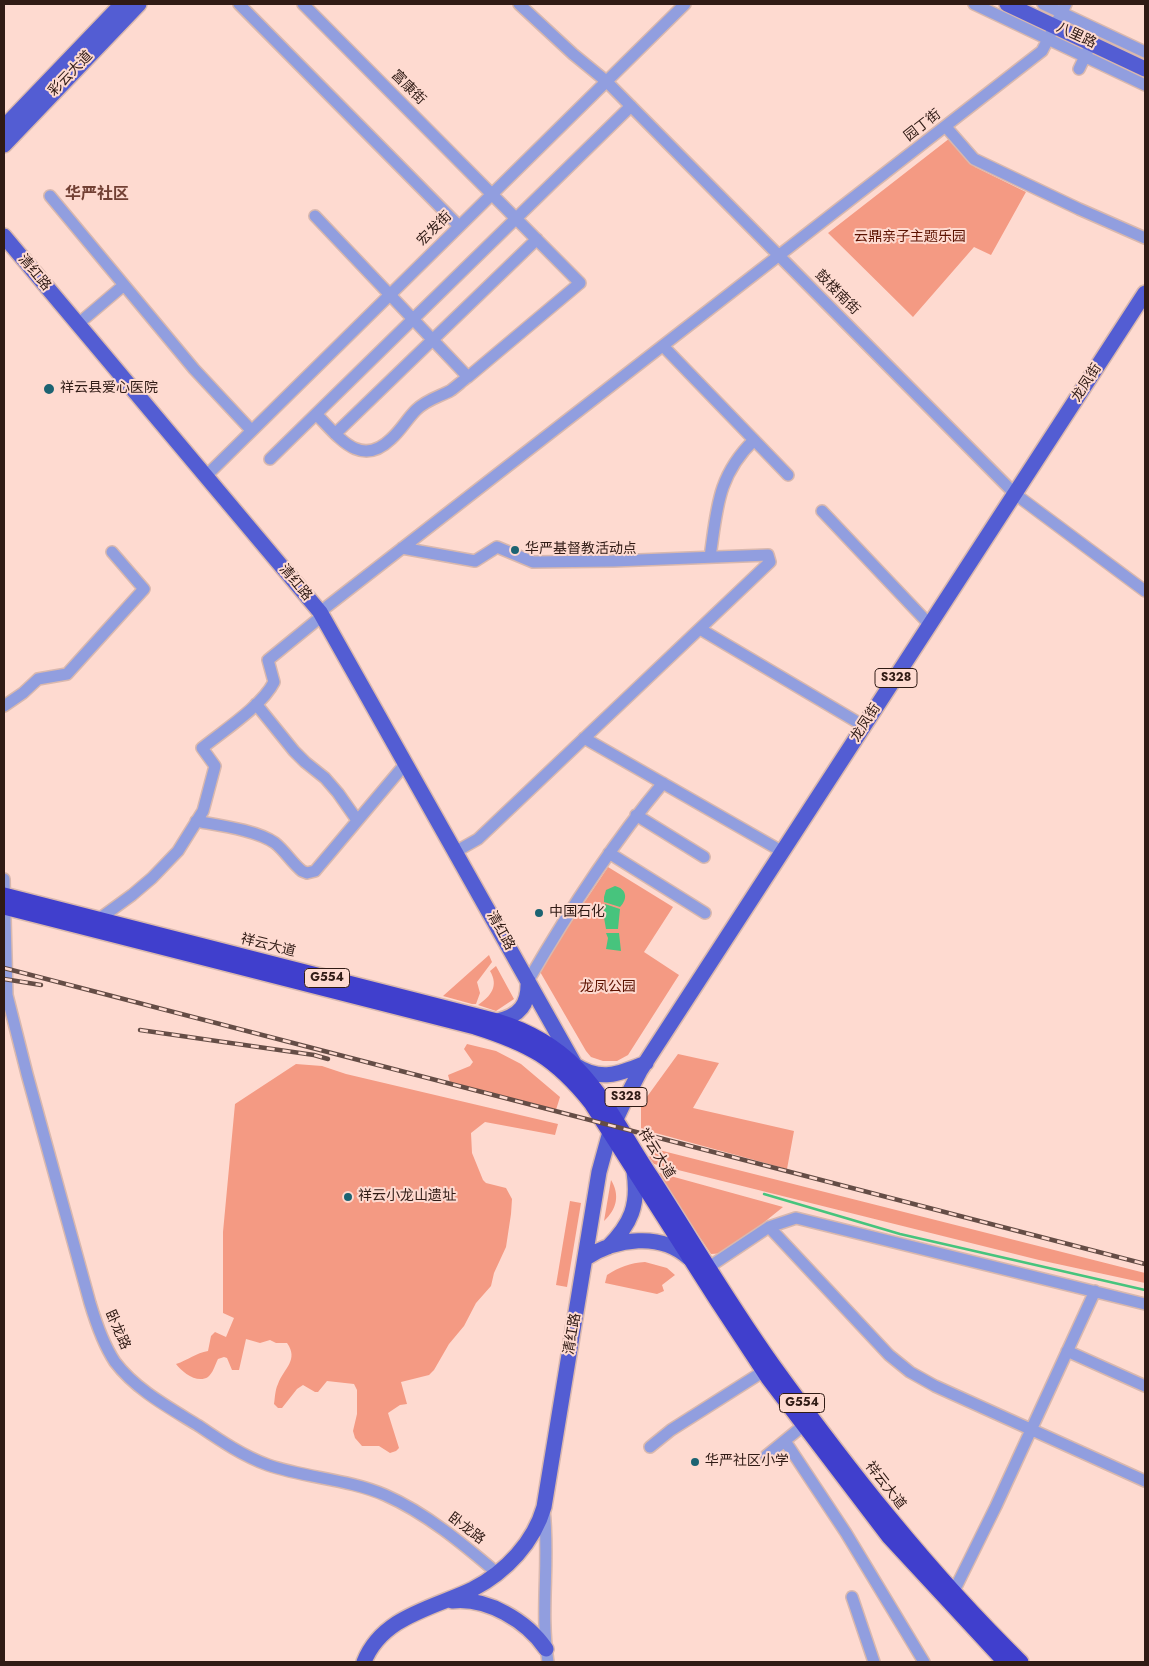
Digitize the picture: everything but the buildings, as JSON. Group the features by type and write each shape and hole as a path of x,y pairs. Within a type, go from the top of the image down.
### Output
{"highway":[{"name":"祥云大道","path":"4,901 99,919 497,1021 532,1034 550,1045 574,1065"},
{"name":"祥云大道","path":"4,901 475,1027 511,1038 543,1056 570,1078 613,1125 646,1170 799,1400 949,1595 1005,1662"},
{"name":"祥云大道","path":"613,1125 634,1172 764,1371 804,1426 889,1537 1021,1662"}],"main road":[{"name":"彩云大道","path":"4,127 122,4"},
{"name":"彩云大道","path":"4,145 139,4"},
{"name":"八里路","path":"1007,4 1052,33 1088,50 1145,69"},
{"name":"清红路","path":"4,236 321,614 574,1065 613,1125 600,1172 544,1507 538,1524 530,1540 517,1555 496,1573 473,1589 412,1614 384,1633 372,1647 364,1662"},
{"name":"龙凤街","path":"613,1125 646,1063 1145,293"},
{"path":"497,1021 514,1015 523,1006 527,996 528,981"},
{"path":"574,1065 589,1073 606,1075 623,1072 646,1063"},
{"path":"607,1248 624,1228 633,1210 636,1192 634,1172"},
{"path":"586,1258 607,1248 631,1242 656,1241 674,1246 690,1258"},
{"path":"433,1605 460,1600 485,1604 525,1627 537,1637 547,1656"}],"street":[{"path":"239,4 459,226"},
{"name":"富康街","path":"303,4 580,283 468,377"},
{"name":"鼓楼南街","path":"519,4 573,54 606,81 1015,494 1145,590"},
{"name":"宏发街","path":"206,476 685,4"},
{"path":"974,4 1052,33"},
{"path":"1043,4 1064,8 1145,52"},
{"name":"园丁街","path":"256,704 274,682 268,660 321,614 402,548 1042,51 1064,8"},
{"path":"1079,69 1088,50 1145,84"},
{"path":"270,459 631,106"},
{"path":"946,127 974,159 1078,209 1145,238"},
{"path":"50,196 194,369 252,430"},
{"path":"315,216 468,377 450,390 422,404 395,436 380,448 357,450 347,445 316,414"},
{"path":"335,434 537,240"},
{"path":"78,324 124,285"},
{"path":"664,346 788,475"},
{"path":"710,557 720,495 730,467 740,453 754,440"},
{"path":"822,511 930,625"},
{"path":"402,548 475,561 497,547 533,562 768,555 770,562 478,839 456,852"},
{"path":"4,706 23,693 38,679 67,674 144,588 112,552"},
{"path":"700,629 864,726"},
{"path":"99,919 152,878 178,851 203,811 215,766 202,748 256,704 294,751 325,778 357,820"},
{"path":"584,738 783,852"},
{"path":"196,822 256,834 274,842 302,871 307,873 315,871 406,763"},
{"path":"528,981 609,853 636,815 663,783"},
{"path":"636,815 704,858"},
{"path":"609,853 705,913"},
{"name":"卧龙路","path":"4,879 6,995 90,1303 111,1356 119,1366 152,1395 244,1455 277,1468 352,1485 385,1495 416,1512 441,1529 496,1573"},
{"path":"709,1267 769,1227 796,1218 1145,1304"},
{"path":"769,1227 888,1354 910,1372 935,1386 1145,1481"},
{"path":"949,1595 996,1506 1095,1291"},
{"path":"1067,1351 1145,1386"},
{"path":"650,1447 671,1430 764,1371"},
{"path":"766,1456 804,1426"},
{"path":"785,1441 851,1541 924,1662"},
{"path":"544,1507 546,1541 544,1615 547,1656"},
{"path":"852,1597 874,1662"}],"green space":[{"name":"云鼎亲子主题乐园","path":"950,138 975,167 1026,192 991,255 974,247 913,317 828,233"},
{"name":"龙凤公园","path":"608,867 673,907 644,952 679,975 628,1055 617,1061 603,1061 591,1057 539,970"},
{"path":"489,955 492,962 477,982 480,993 476,1004 443,996"},
{"path":"496,966 514,999 496,1011 478,1005 487,998 494,986 493,976 490,971"},
{"path":"467,1044 496,1051 521,1064 560,1097 555,1113 451,1086 448,1075 470,1066 473,1062 464,1049"},
{"path":"678,1054 719,1063 693,1108 794,1131 787,1169 641,1129 641,1105"},
{"path":"296,1064 322,1066 346,1074 558,1124 555,1135 485,1122 471,1133 472,1153 483,1180 486,1183 506,1188 512,1199 506,1247 494,1273 491,1286 476,1303 464,1326 449,1344 434,1370 429,1375 401,1382 407,1404 400,1405 388,1413 399,1448 390,1453 379,1446 362,1446 355,1438 353,1431 357,1414 357,1390 354,1384 327,1381 318,1392 303,1385 297,1389 282,1408 278,1408 274,1404 277,1386 291,1359 292,1354 287,1343 276,1343 270,1340 260,1343 246,1339 239,1370 232,1370 227,1358 224,1357 218,1359 211,1373 204,1379 190,1376 176,1364 208,1351 211,1336 215,1332 226,1337 234,1318 223,1313 223,1232 235,1104"},
{"path":"655,1149 1145,1273 1145,1283 1039,1260 654,1164 649,1157"},
{"path":"656,1172 783,1207 726,1253 711,1254"},
{"path":"611,1180 616,1191 616,1202 612,1212 604,1221"},
{"path":"570,1201 581,1203 567,1287 556,1285"},
{"path":"645,1262 667,1268 675,1275 662,1285 664,1291 657,1294 605,1283 607,1275 616,1270 630,1264"}],"shaded area":[{"path":"615,886 622,889 625,895 623,904 620,907 604,902 606,890"},
{"path":"605,904 620,909 618,929 606,929 603,912"},
{"path":"606,933 619,933 621,951 606,949 608,938"}],"waterway":[{"path":"764,1194 900,1234 1145,1290"}],"railway":[{"path":"4,968 1145,1264"},
{"path":"4,979 41,985"},
{"path":"140,1030 314,1055 328,1059"}],"place":[{"name":"祥云县爱心医院","path":"49,389"},
{"name":"华严基督教活动点","path":"515,550"},
{"name":"中国石化","path":"539,913"},
{"name":"祥云小龙山遗址","path":"348,1197"},
{"name":"华严社区小学","path":"695,1462"}],"district":[{"name":"华严社区","path":"97,195"}]}
